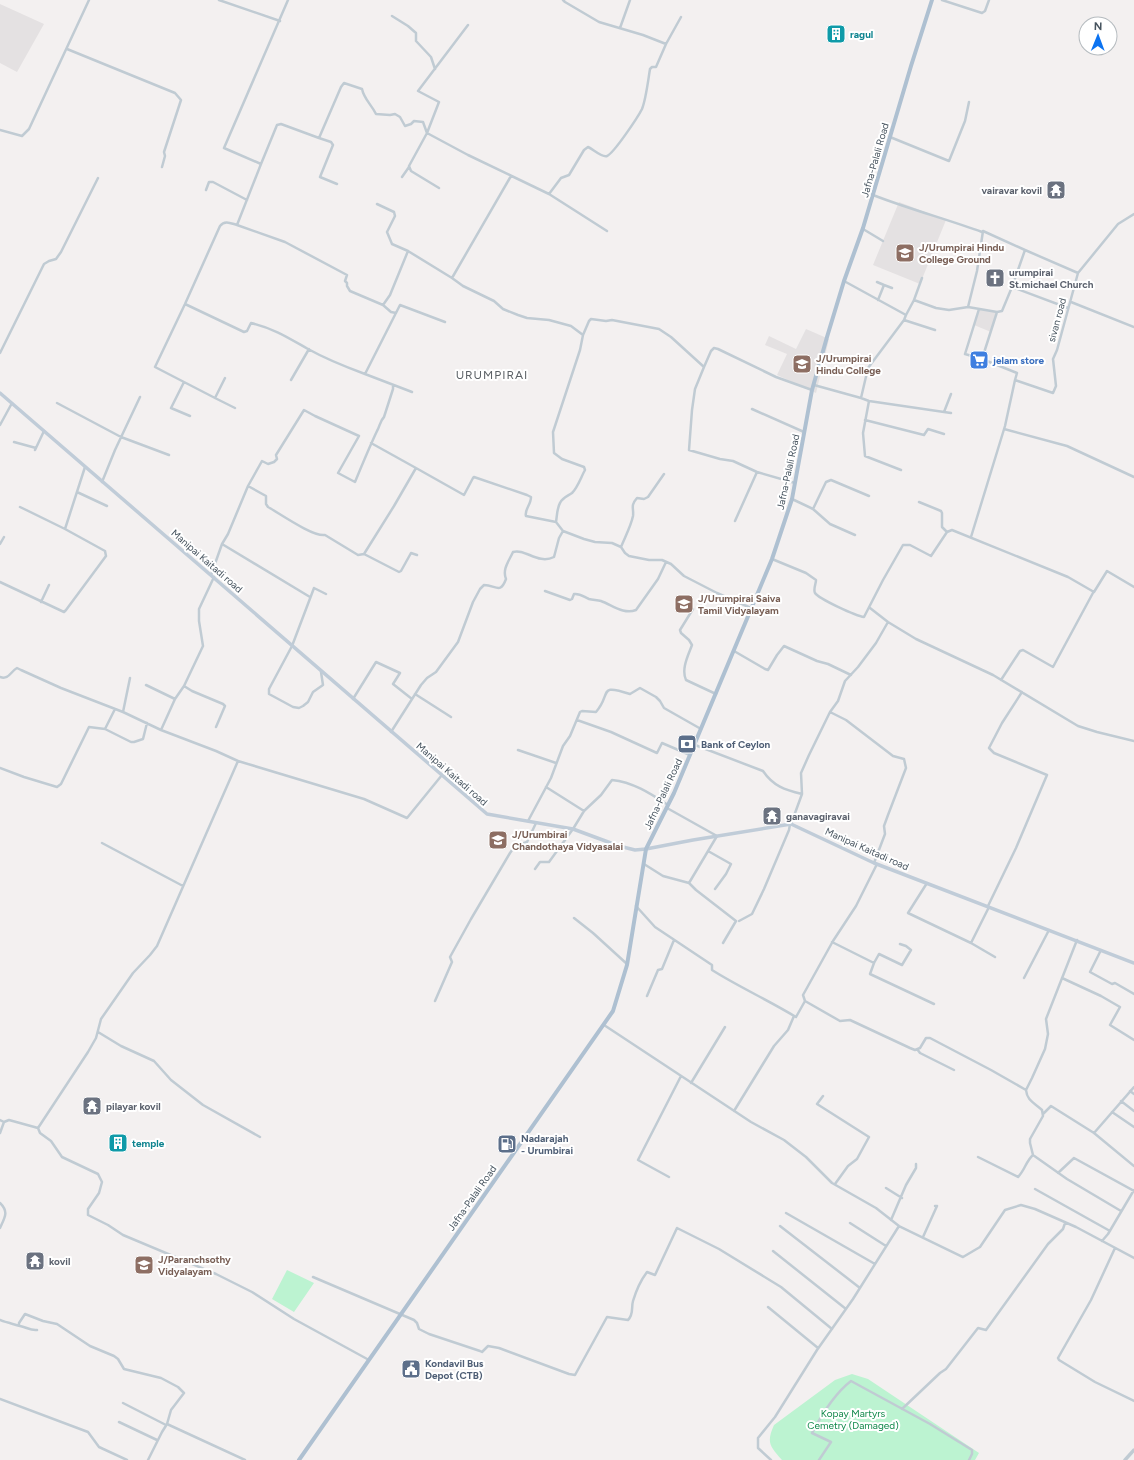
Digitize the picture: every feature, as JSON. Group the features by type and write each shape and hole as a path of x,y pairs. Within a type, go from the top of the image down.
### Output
{"main road":[{"name":"Jafna-Palali Road","path":"300,1460 400,1314 613,1011 627,965 646,849 668,807 695,745 772,559 796,483 812,390 844,281 863,228 932,0"},
{"name":"Manipai Kaitadi road","path":"0,393 487,814 573,829 626,848 646,849 790,824 876,863 1134,962"}],"street":[{"path":"0,130 22,136 30,129 89,0"},
{"path":"219,0 280,21"},
{"path":"261,164 224,148 288,0"},
{"path":"563,0 599,22 643,35 666,44"},
{"path":"620,28 630,0"},
{"path":"942,0 982,13 984,12 989,0"},
{"path":"392,16 416,33 416,41 431,57 435,69"},
{"path":"549,194 560,178 569,175 584,150 588,147 604,156 612,153 642,108 650,70 652,67 656,67 681,16"},
{"path":"402,177 427,133 439,102 418,91 468,24"},
{"path":"67,49 175,93 181,100 164,152 165,156 162,167"},
{"path":"319,138 344,83 362,89 363,96 372,105 376,114 395,114 400,117 405,126 414,121 423,122 427,133 549,194 607,231"},
{"path":"890,137 950,161 970,102"},
{"path":"237,225 277,125 280,124 331,142 333,145 320,177 337,184"},
{"path":"409,166 411,171 439,188"},
{"path":"452,278 511,176"},
{"path":"0,353 44,264 49,260 56,259 61,252 98,178"},
{"path":"206,190 210,182 213,182 247,200"},
{"path":"873,195 982,232 983,231 1078,273"},
{"path":"377,204 394,212 395,216 387,232 392,244 408,251 463,286 494,301 503,309 527,318 548,320 571,326 583,335"},
{"name":"sivan road","path":"1015,380 1053,393 1056,386 1053,359 1063,331 1078,273 1118,224 1134,214"},
{"path":"235,408 155,367 222,223 226,222 237,225 285,242 347,275 344,281 350,291 383,305 391,312 396,313"},
{"path":"863,228 883,242"},
{"path":"968,307 977,271 982,232"},
{"path":"914,300 936,308 948,310 968,307 997,312 1002,311 1025,250"},
{"path":"383,305 390,296 408,251"},
{"path":"861,398 868,368 904,320 914,300 922,278"},
{"path":"844,281 906,315"},
{"path":"877,282 892,288"},
{"path":"878,300 884,285"},
{"path":"1012,287 1068,308"},
{"path":"1070,302 1134,327"},
{"path":"185,304 244,332 251,323 267,327 345,367 412,392"},
{"path":"365,374 400,305 445,322"},
{"path":"971,537 1004,429 1017,373 965,354 979,309"},
{"path":"982,359 997,312"},
{"path":"556,522 560,501 572,493 585,470 583,466 562,459 554,453 552,439 580,350 583,335 589,321 592,319 606,321 612,320 659,329 704,367"},
{"path":"904,320 935,330"},
{"path":"796,483 757,472 733,461 720,459 690,450 692,410 695,389 711,351 714,348 776,377 812,390"},
{"path":"291,380 309,349"},
{"path":"215,398 225,378"},
{"path":"184,382 171,408 190,416"},
{"path":"814,385 869,401 951,414"},
{"path":"161,730 175,699 184,686 203,646 199,621 199,609 212,576 222,544 228,534 248,486 262,461 268,464 277,459 276,455 304,410 360,436 338,474 355,482 371,443 379,429 381,420 384,417 393,386"},
{"path":"944,412 951,394"},
{"path":"102,482 121,436 140,397"},
{"path":"869,401 863,433 864,456 901,470"},
{"path":"57,403 121,436 169,455"},
{"path":"0,424 12,404"},
{"path":"752,409 805,432"},
{"path":"865,420 924,435 928,429 944,434"},
{"path":"1004,429 1067,446 1134,476"},
{"path":"14,442 35,449 44,431"},
{"path":"371,443 464,495 474,477 527,494 531,497 531,502 526,511 526,516 556,522 563,531 584,539 595,542 612,543 621,547 625,554 629,556 649,560 662,560 671,564 684,576 751,608"},
{"path":"65,529 85,467"},
{"path":"364,554 416,468"},
{"path":"735,521 757,472"},
{"path":"621,547 633,515 633,502 637,498 644,499 648,497 664,474"},
{"path":"813,509 828,480 869,496"},
{"path":"248,486 266,496 266,504 268,507 301,526 320,536 325,535 358,555 364,554 399,572 411,553 417,555"},
{"path":"77,492 107,506"},
{"path":"792,499 813,509 830,524 855,535"},
{"path":"919,502 941,511 942,527 947,532"},
{"path":"0,582 64,612 106,556 105,551 20,507"},
{"path":"772,559 806,572 816,580 814,589 815,593 823,599 864,618 883,580 904,545 910,545 932,556 947,532 952,530 1068,577 1094,591"},
{"path":"391,732 421,685 436,672 458,642 473,602 480,589 488,585 496,589 500,589 504,585 506,579 504,570 513,552 520,551 535,558 550,559 554,557 559,538 563,531"},
{"path":"0,544 4,537"},
{"path":"222,544 310,597"},
{"path":"545,591 570,600 574,594 577,593 589,599 602,601 616,608 630,612 636,610 658,579 666,562"},
{"path":"1001,680 1020,651 1023,650 1053,667 1094,591 1107,571 1134,587"},
{"path":"41,602 48,586"},
{"path":"321,672 323,685 313,692 308,702 299,708 269,694 269,689 292,646 314,588 326,594"},
{"path":"870,608 888,622 916,639 1001,680 1078,726 1097,732 1134,740"},
{"path":"693,609 680,630 680,633 689,640 692,645 685,664 684,675 686,680 716,694"},
{"path":"739,922 752,914 764,889 789,830 802,794 801,773 830,712 838,701 845,681 876,643 888,622"},
{"path":"734,651 768,670 784,646 851,675"},
{"path":"353,699 376,662 400,673 393,684 412,699"},
{"path":"0,677 8,677 17,668 61,688 115,708 161,730 238,761 364,799 407,818 442,775"},
{"path":"123,712 130,678"},
{"path":"146,685 175,699"},
{"path":"184,686 225,706 216,727"},
{"path":"528,822 582,711 596,712 606,693 610,689 630,694 640,688 656,697 664,708 701,729"},
{"path":"971,943 1016,848 1047,775 994,753 989,748 1002,723 1022,692"},
{"path":"415,694 451,717"},
{"path":"105,730 115,708"},
{"path":"830,712 846,720 893,756 904,759 906,768 884,826 885,834 876,863 856,906 832,942 803,995 805,1001 840,1021 850,1020 910,1048 917,1049 920,1053 954,1070"},
{"path":"577,720 611,732 657,753 662,743 690,756"},
{"path":"0,768 57,787 60,784 89,727 92,726 105,730 134,742 142,739 147,723"},
{"path":"695,745 763,771 778,787 802,794"},
{"path":"518,750 556,763"},
{"path":"38,1128 96,1038 101,1019 133,973 150,955 156,946 238,761"},
{"path":"535,869 540,862 549,862 584,811 612,780 621,781 645,790 668,807 717,836 689,883"},
{"path":"546,787 584,811"},
{"path":"435,1001 452,962 450,957 471,919 510,853 515,846 527,842 536,823"},
{"path":"102,843 183,886"},
{"path":"708,851 731,864 715,889"},
{"path":"644,864 663,876 689,883 736,921 723,944"},
{"path":"927,883 908,912 971,943 995,957"},
{"path":"636,906 655,927 712,965 712,970 794,1016"},
{"path":"574,918 593,933 627,965"},
{"path":"1024,978 1049,930"},
{"path":"646,996 658,970 662,969 674,940"},
{"path":"1043,1114 1042,1110 1030,1101 1026,1095 1026,1090 1044,1049 1048,1034 1046,1019 1077,940"},
{"path":"832,942 874,963"},
{"path":"900,944 911,950 902,965 879,954 870,974 934,1004"},
{"path":"1101,950 1090,972 1112,984 1115,983 1134,994"},
{"path":"1062,978 1101,996 1120,1008 1110,1025 1134,1040"},
{"path":"734,1111 774,1046 788,1030 794,1016 796,1017 805,1001"},
{"path":"603,1024 751,1122 784,1140 835,1184 876,1208 899,1226 963,1257 980,1247 1005,1210 1021,1205 1036,1209 1134,1258"},
{"path":"691,1083 725,1027"},
{"path":"98,1032 121,1046 154,1061 171,1080 203,1105 260,1137"},
{"path":"917,1049 920,1048 926,1038 930,1038 1026,1090"},
{"path":"669,1177 638,1160 681,1076"},
{"path":"1094,1133 1134,1087"},
{"path":"1130,1091 1134,1094"},
{"path":"823,1096 817,1104 869,1137 858,1159 848,1166 835,1184"},
{"path":"1121,1102 1134,1111"},
{"path":"1121,1211 1089,1193 1033,1155 1030,1138 1043,1114 1051,1106 1094,1133 1134,1166"},
{"path":"1112,1112 1134,1127"},
{"path":"0,1120 4,1122 10,1120 38,1128 40,1133 51,1141 62,1157 98,1174 102,1182 99,1193 88,1209 88,1215 108,1225 123,1235 216,1274 252,1292 294,1319 369,1360"},
{"path":"0,1133 4,1122"},
{"path":"978,1157 1018,1177 1033,1155"},
{"path":"1058,1173 1074,1158 1134,1190 1110,1231 1102,1241"},
{"path":"891,1220 902,1198 906,1185 916,1168 916,1164"},
{"path":"886,1188 902,1198"},
{"path":"1035,1189 1110,1231"},
{"path":"0,1203 4,1207 6,1215 0,1228"},
{"path":"923,1237 938,1206 935,1206"},
{"path":"786,1213 875,1264"},
{"path":"850,1223 886,1246"},
{"path":"902,1409 940,1372 946,1369 978,1328 986,1330 1048,1244 1063,1229 1065,1223"},
{"path":"780,1226 860,1288"},
{"path":"771,1460 758,1448 758,1438 775,1417 818,1348 860,1288 899,1226"},
{"path":"313,1277 414,1320 419,1329 429,1334 482,1352 488,1346 499,1348 575,1375 607,1317 628,1320 631,1317 633,1312 633,1302 643,1278 647,1272 655,1275 677,1228 719,1249 781,1287 832,1329"},
{"path":"1115,1248 1090,1300 1058,1358 1096,1382 1134,1401"},
{"path":"773,1251 846,1309"},
{"path":"768,1307 818,1348"},
{"path":"19,1325 25,1314 43,1321 57,1324 90,1346 118,1358 124,1369 155,1376 178,1387 184,1393 171,1410 167,1425 157,1440 148,1460"},
{"path":"0,1320 37,1330"},
{"path":"819,1460 831,1442 812,1433 819,1419 837,1394 852,1381 930,1424 972,1450 969,1460"},
{"path":"0,1399 88,1432 99,1447 128,1460"},
{"path":"123,1403 167,1425 245,1460"},
{"path":"119,1422 157,1440"},
{"path":"1125,1460 1134,1450"}],"shaded area":[{"path":"0,4 44,24 17,72 0,63"},
{"name":"J/Urumpirai Hindu College Ground","path":"899,202 946,220 920,284 873,265"},
{"path":"979,309 997,312 991,332 974,325"},
{"name":"J/Urumpirai Hindu College","path":"806,329 829,339 816,393 777,375 787,354 765,345 769,336 796,349"}],"green space":[{"path":"287,1270 314,1283 294,1312 272,1299"},
{"name":"Kopay Martyrs Cemetry (Damaged)","path":"852,1374 868,1379 979,1453 975,1460 782,1460 770,1444 770,1436 774,1425 835,1380"}],"place":[{"name":"ragul","path":"836,34"},
{"name":"vairavar kovil","path":"1056,190"},
{"name":"J/Urumpirai Hindu College Ground","path":"905,253"},
{"name":"urumpirai St.michael Church","path":"995,278"},
{"name":"jelam store","path":"979,360"},
{"name":"J/Urumpirai Hindu College","path":"802,364"},
{"name":"J/Urumpirai Saiva Tamil Vidyalayam","path":"684,604"},
{"name":"Bank of Ceylon","path":"687,744"},
{"name":"ganavagiravai","path":"772,816"},
{"name":"J/Urumbirai Chandothaya Vidyasalai","path":"498,840"},
{"name":"pilayar kovil","path":"92,1106"},
{"name":"temple","path":"118,1143"},
{"name":"Nadarajah - Urumbirai","path":"507,1144"},
{"name":"kovil","path":"35,1261"},
{"name":"J/Paranchsothy Vidyalayam","path":"144,1265"},
{"name":"Kondavil Bus Depot (CTB)","path":"411,1369"}],"district":[{"name":"URUMPIRAI","path":"492,375"}]}
